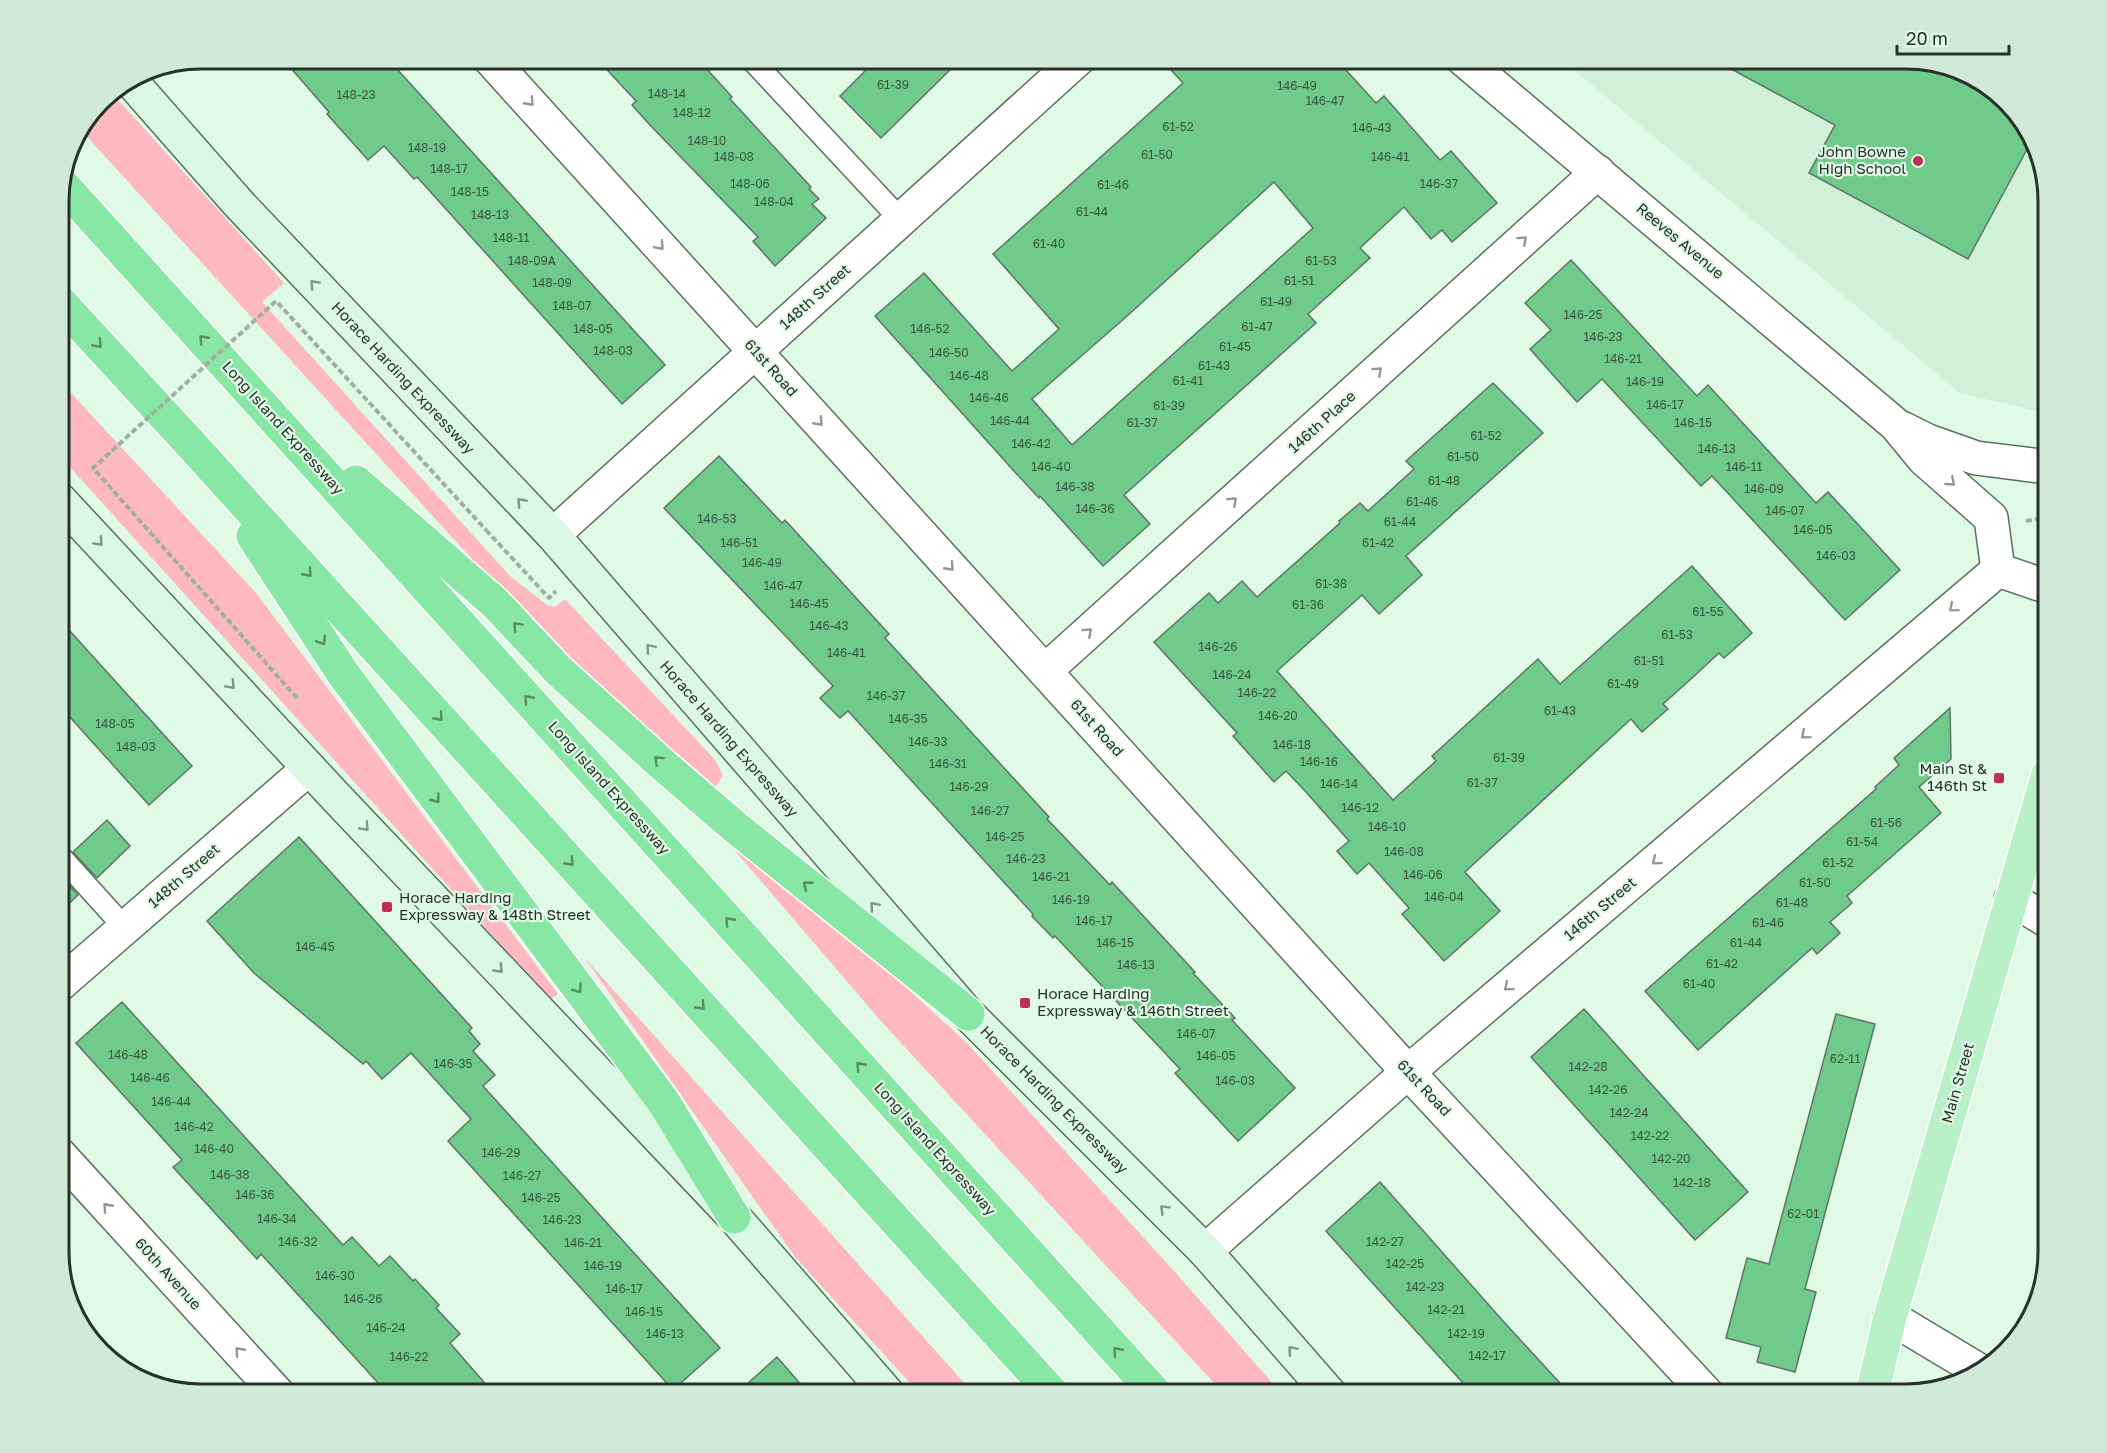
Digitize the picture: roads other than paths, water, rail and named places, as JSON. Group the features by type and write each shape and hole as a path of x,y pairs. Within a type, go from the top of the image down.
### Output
{"highway":[{"name":"Long Island Expressway","path":"69,192 1146,1384"},
{"path":"69,312 1043,1384"},
{"path":"242,382 495,603 558,670 663,765 735,827 968,1014"},
{"path":"198,452 344,675 663,1101 734,1217"}],"main road":[{"name":"Horace Harding Expressway","path":"136,87 238,204 553,536 968,1014 1205,1251 1320,1384"},
{"path":"69,510 309,768 734,1217 878,1384"},
{"name":"Main Street","path":"1875,1384 1890,1317 2038,810"}],"street":[{"name":"61st Road","path":"500,69 1408,1072 1697,1384"},
{"name":"148th Street","path":"553,536 1066,69"},
{"name":"Reeves Avenue","path":"1475,69 1896,425 1924,459 1991,518 1998,570"},
{"name":"146th Place","path":"1045,671 1598,172"},
{"name":"Reeves Avenue","path":"1896,425 1928,441 1976,458 2038,466"},
{"path":"1998,570 2038,583"},
{"name":"146th Street","path":"1205,1251 1408,1072 1998,570"},
{"name":"148th Street","path":"69,976 309,768"},
{"path":"2011,899 2038,915"},
{"name":"60th Avenue","path":"69,1165 268,1384"},
{"path":"1890,1317 1972,1366"}],"lane":[{"path":"761,69 901,220"},
{"path":"69,866 125,928"}],"place":[{"name":"John Bowne High School","path":"1918,161"},
{"name":"Main St & 146th St","path":"1999,778"},
{"name":"Horace Harding Expressway & 148th Street","path":"387,907"},
{"name":"Horace Harding Expressway & 146th Street","path":"1025,1003"}]}
